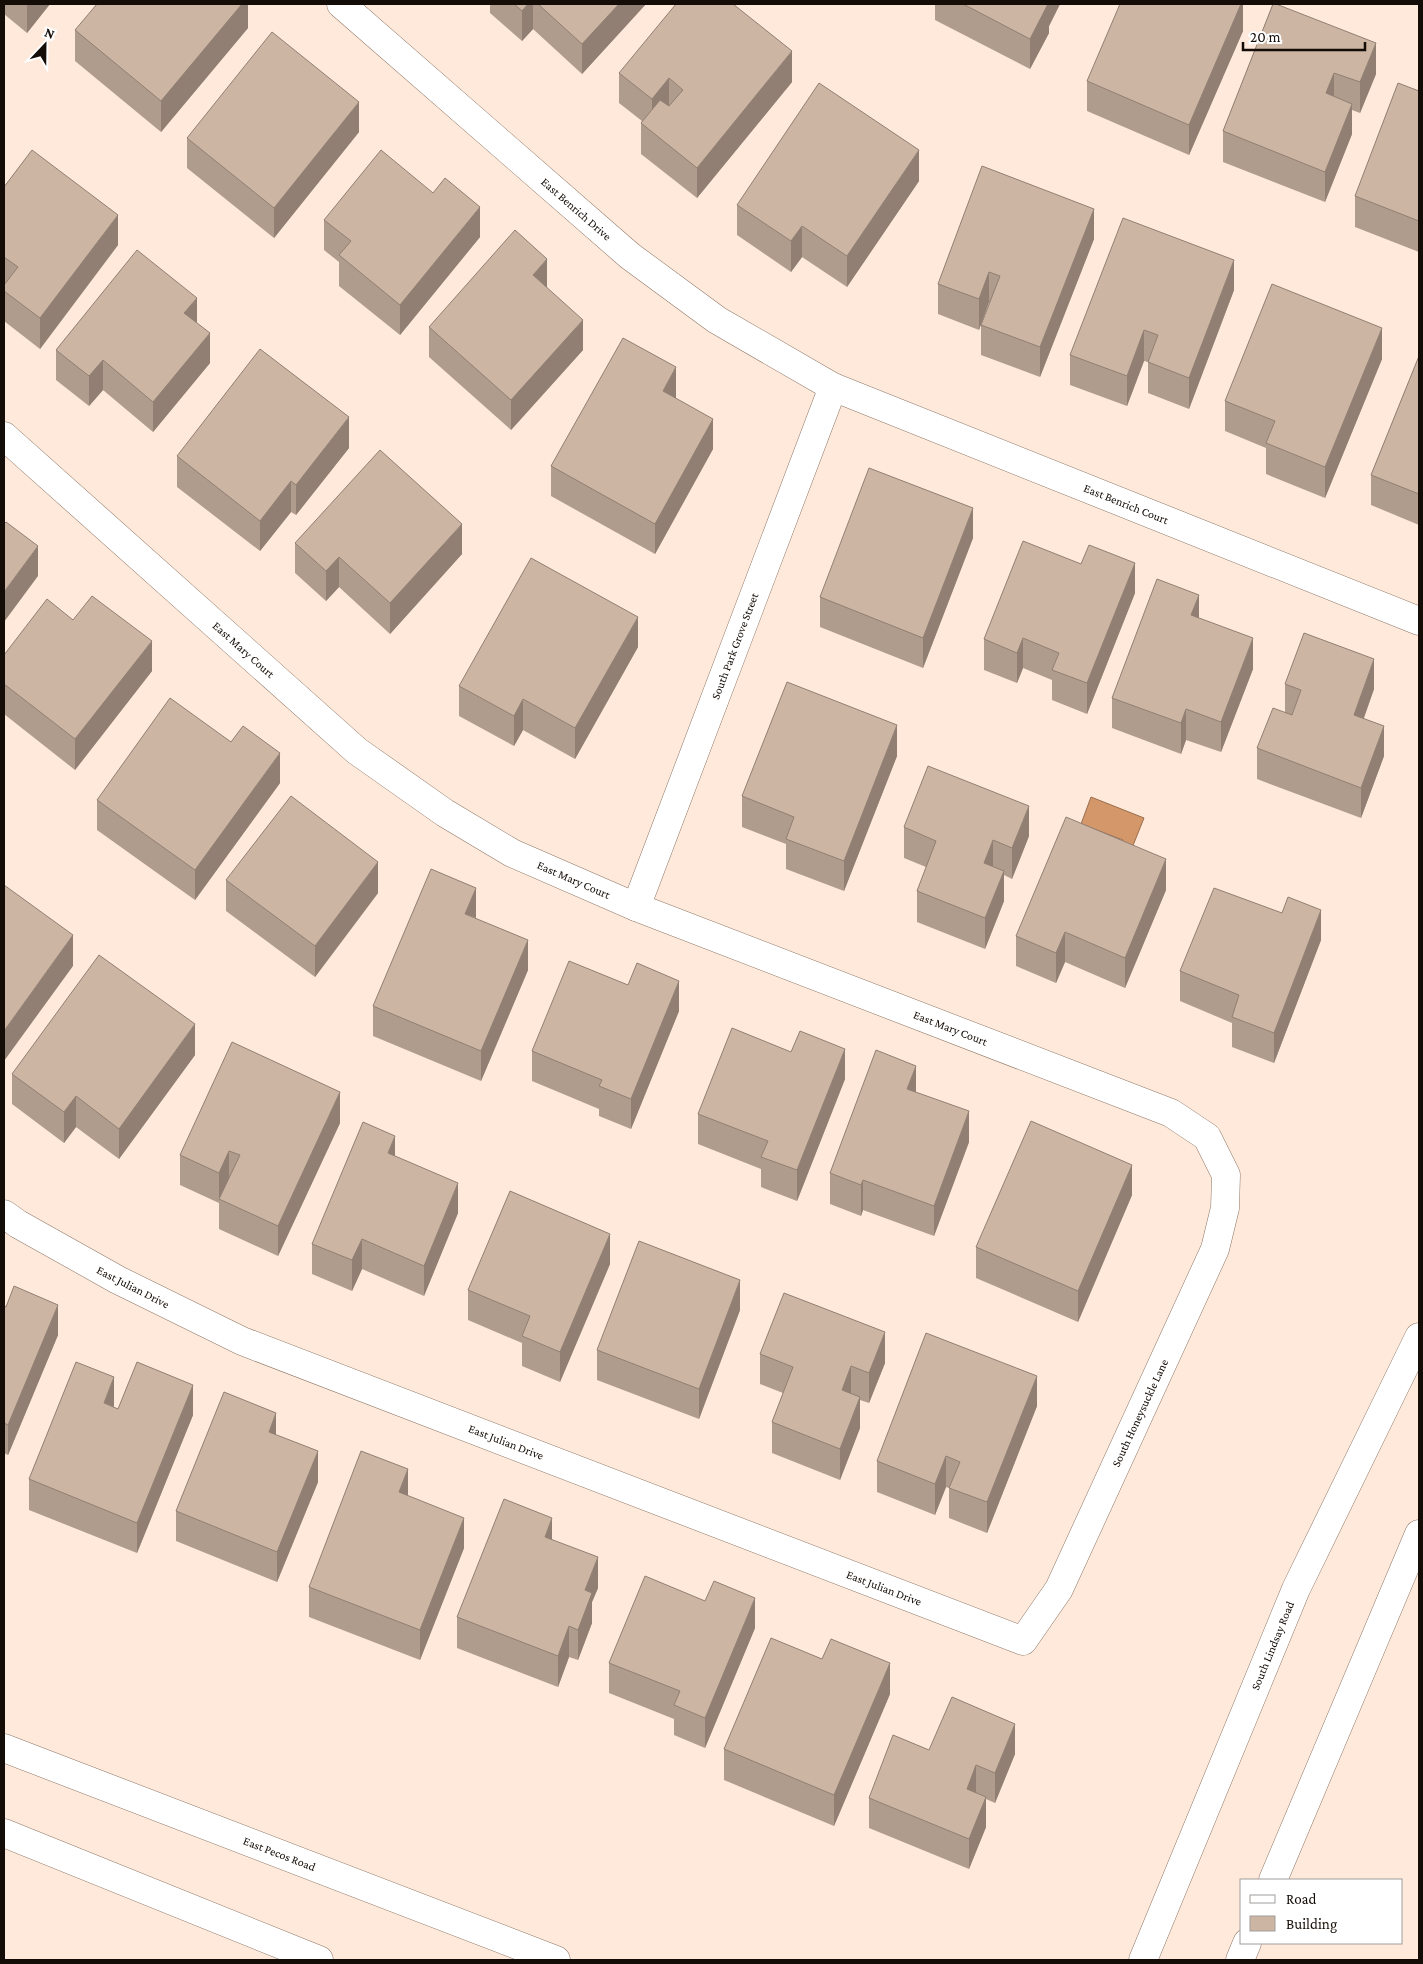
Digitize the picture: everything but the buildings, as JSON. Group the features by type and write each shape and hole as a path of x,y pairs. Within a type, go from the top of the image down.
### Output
{"street":[{"name":"East Benrich Drive","path":"342,4 630,256 717,320 833,387"},
{"name":"East Benrich Court","path":"833,387 1419,621"},
{"name":"South Park Grove Street","path":"636,906 833,387"},
{"name":"East Mary Court","path":"4,436 357,752 445,813 512,854 636,906 1171,1113 1208,1138 1226,1175"},
{"name":"South Honeysuckle Lane","path":"1023,1641 1059,1588 1215,1249 1225,1208 1226,1175"},
{"name":"East Julian Drive","path":"4,1214 18,1224 118,1280 242,1341 1023,1641"},
{"name":"South Lindsay Road","path":"1143,1960 1296,1589 1419,1338"},
{"path":"1273,1879 1419,1534"},
{"name":"East Pecos Road","path":"4,1748 556,1960"},
{"path":"4,1833 319,1960"},
{"path":"1240,1960 1247,1944"}],"shaded area":[{"path":"1091,797 1144,818 1130,853 1120,849 1123,840 1081,824"}]}
